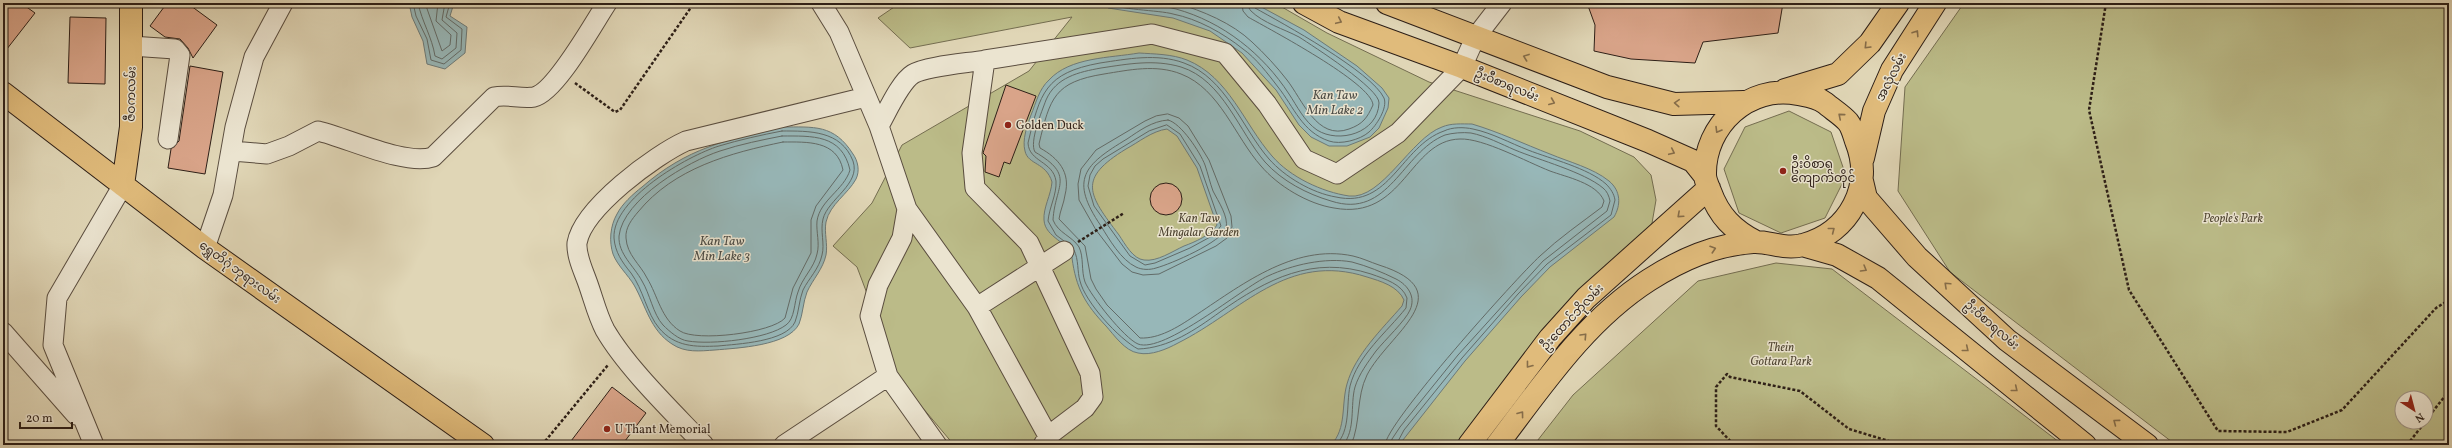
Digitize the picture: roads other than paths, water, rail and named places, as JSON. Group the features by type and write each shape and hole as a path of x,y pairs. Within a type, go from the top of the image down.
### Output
{"main road":[{"name":"ဇီဝကလမ်း","path":"123,185 131,126 131,3"},
{"name":"ဦးဝီစာရလမ်း","path":"1304,3 1339,22 1462,67 1648,141 1693,161 1707,182"},
{"path":"1387,3 1475,38 1608,87 1674,104 1744,102 1838,74 1870,43 1898,3"},
{"name":"အလုံလမ်း","path":"1863,158 1874,111 1892,70 1935,3"},
{"path":"1744,102 1729,114 1717,130 1710,147 1707,182 1715,205 1726,221 1739,233 1756,242 1778,247 1802,245 1824,237 1842,223 1855,204 1862,181 1863,158 1849,123 1819,98 1782,91"},
{"name":"ရွှေတိဂုံ ဘုရားလမ်း","path":"3,93 205,248 483,445"},
{"name":"ဦးဝီစာရလမ်း","path":"1862,181 1866,198 1902,241 2007,340 2147,445"},
{"name":"ဦးထောင်ဘိုလမ်း","path":"1468,445 1550,338 1586,298 1707,182"},
{"name":"ဦးထောင်ဘိုလမ်း","path":"1497,445 1558,365 1611,308 1678,262 1716,247 1756,242"},
{"path":"1802,245 1837,254 1878,278 2085,445"},
{"path":"1985,364 2007,340"}],"street":[{"path":"205,248 223,194 232,151 235,127 254,57 283,3"},
{"path":"232,151 267,154 289,146 318,131 372,149 423,160 440,152 494,97 535,96 543,92 562,73 607,3"},
{"path":"821,3 839,32 879,126 907,209 977,307 1045,440 1085,408 1092,396 1090,373 1041,265 1029,243 975,188 972,153 986,60"},
{"path":"879,126 900,89 913,74 935,68 1152,34 1225,53 1267,104 1304,159 1337,174 1398,133 1462,67 1475,38 1502,3"},
{"path":"131,46 175,49 180,55 168,139"},
{"path":"704,445 620,351 604,329 578,256 577,243 585,225 605,198 671,148 686,141 866,97"},
{"path":"94,445 84,425 53,345 57,298 123,185"},
{"path":"907,209 902,238 878,285 870,316 888,376 937,445"},
{"path":"977,307 1064,251"},
{"path":"3,332 84,425"},
{"path":"784,445 888,376"}],"water":[{"path":"409,3 454,3 450,16 467,27 465,53 445,69 427,64 423,41 412,17"},
{"name":"Kan Taw Min Lake 2","path":"1103,3 1254,3 1304,30 1357,66 1382,88 1389,98 1388,108 1379,128 1370,137 1347,146 1329,146 1311,137 1299,125 1276,90 1242,53 1210,31 1173,18 1108,8"},
{"path":"1139,53 1169,55 1187,60 1202,68 1225,89 1262,143 1279,164 1297,177 1328,191 1349,196 1361,195 1385,179 1430,133 1449,125 1472,124 1502,134 1603,176 1616,189 1619,198 1618,208 1614,217 1550,267 1521,297 1465,361 1399,445 1331,445 1342,424 1345,392 1351,373 1370,343 1402,306 1404,300 1398,291 1383,282 1367,277 1339,271 1313,272 1289,278 1266,288 1201,330 1169,348 1153,353 1143,354 1133,352 1120,342 1092,310 1079,287 1070,253 1045,226 1044,215 1052,182 1046,171 1027,156 1024,147 1027,128 1040,92 1049,80 1058,72 1068,67 1091,60","holes":["1167,129 1177,136 1197,168 1217,225 1211,232 1202,238 1165,256 1149,260 1140,259 1133,254 1100,208 1092,188 1094,179 1100,169 1110,160 1151,134"]},
{"name":"Kan Taw Min Lake 3","path":"782,127 814,128 831,132 846,144 855,157 858,166 858,173 853,184 835,204 828,216 826,222 826,255 823,265 807,292 799,324 793,331 784,337 748,347 698,351 677,347 658,332 653,325 634,285 613,254 611,239 612,229 619,210 631,196 659,174 691,154 725,141"}],"place":[{"name":"Golden Duck","path":"1008,125"},
{"name":"ဦးဝိစာရ ကျောက်တိုင်","path":"1783,171"},
{"name":"U Thant Memorial","path":"607,429"}],"park label":[{"name":"People's Park","path":"2233,218"},
{"name":"Kan Taw Mingalar Garden","path":"1199,225"},
{"name":"Thein Gottara Park","path":"1781,354"}]}
